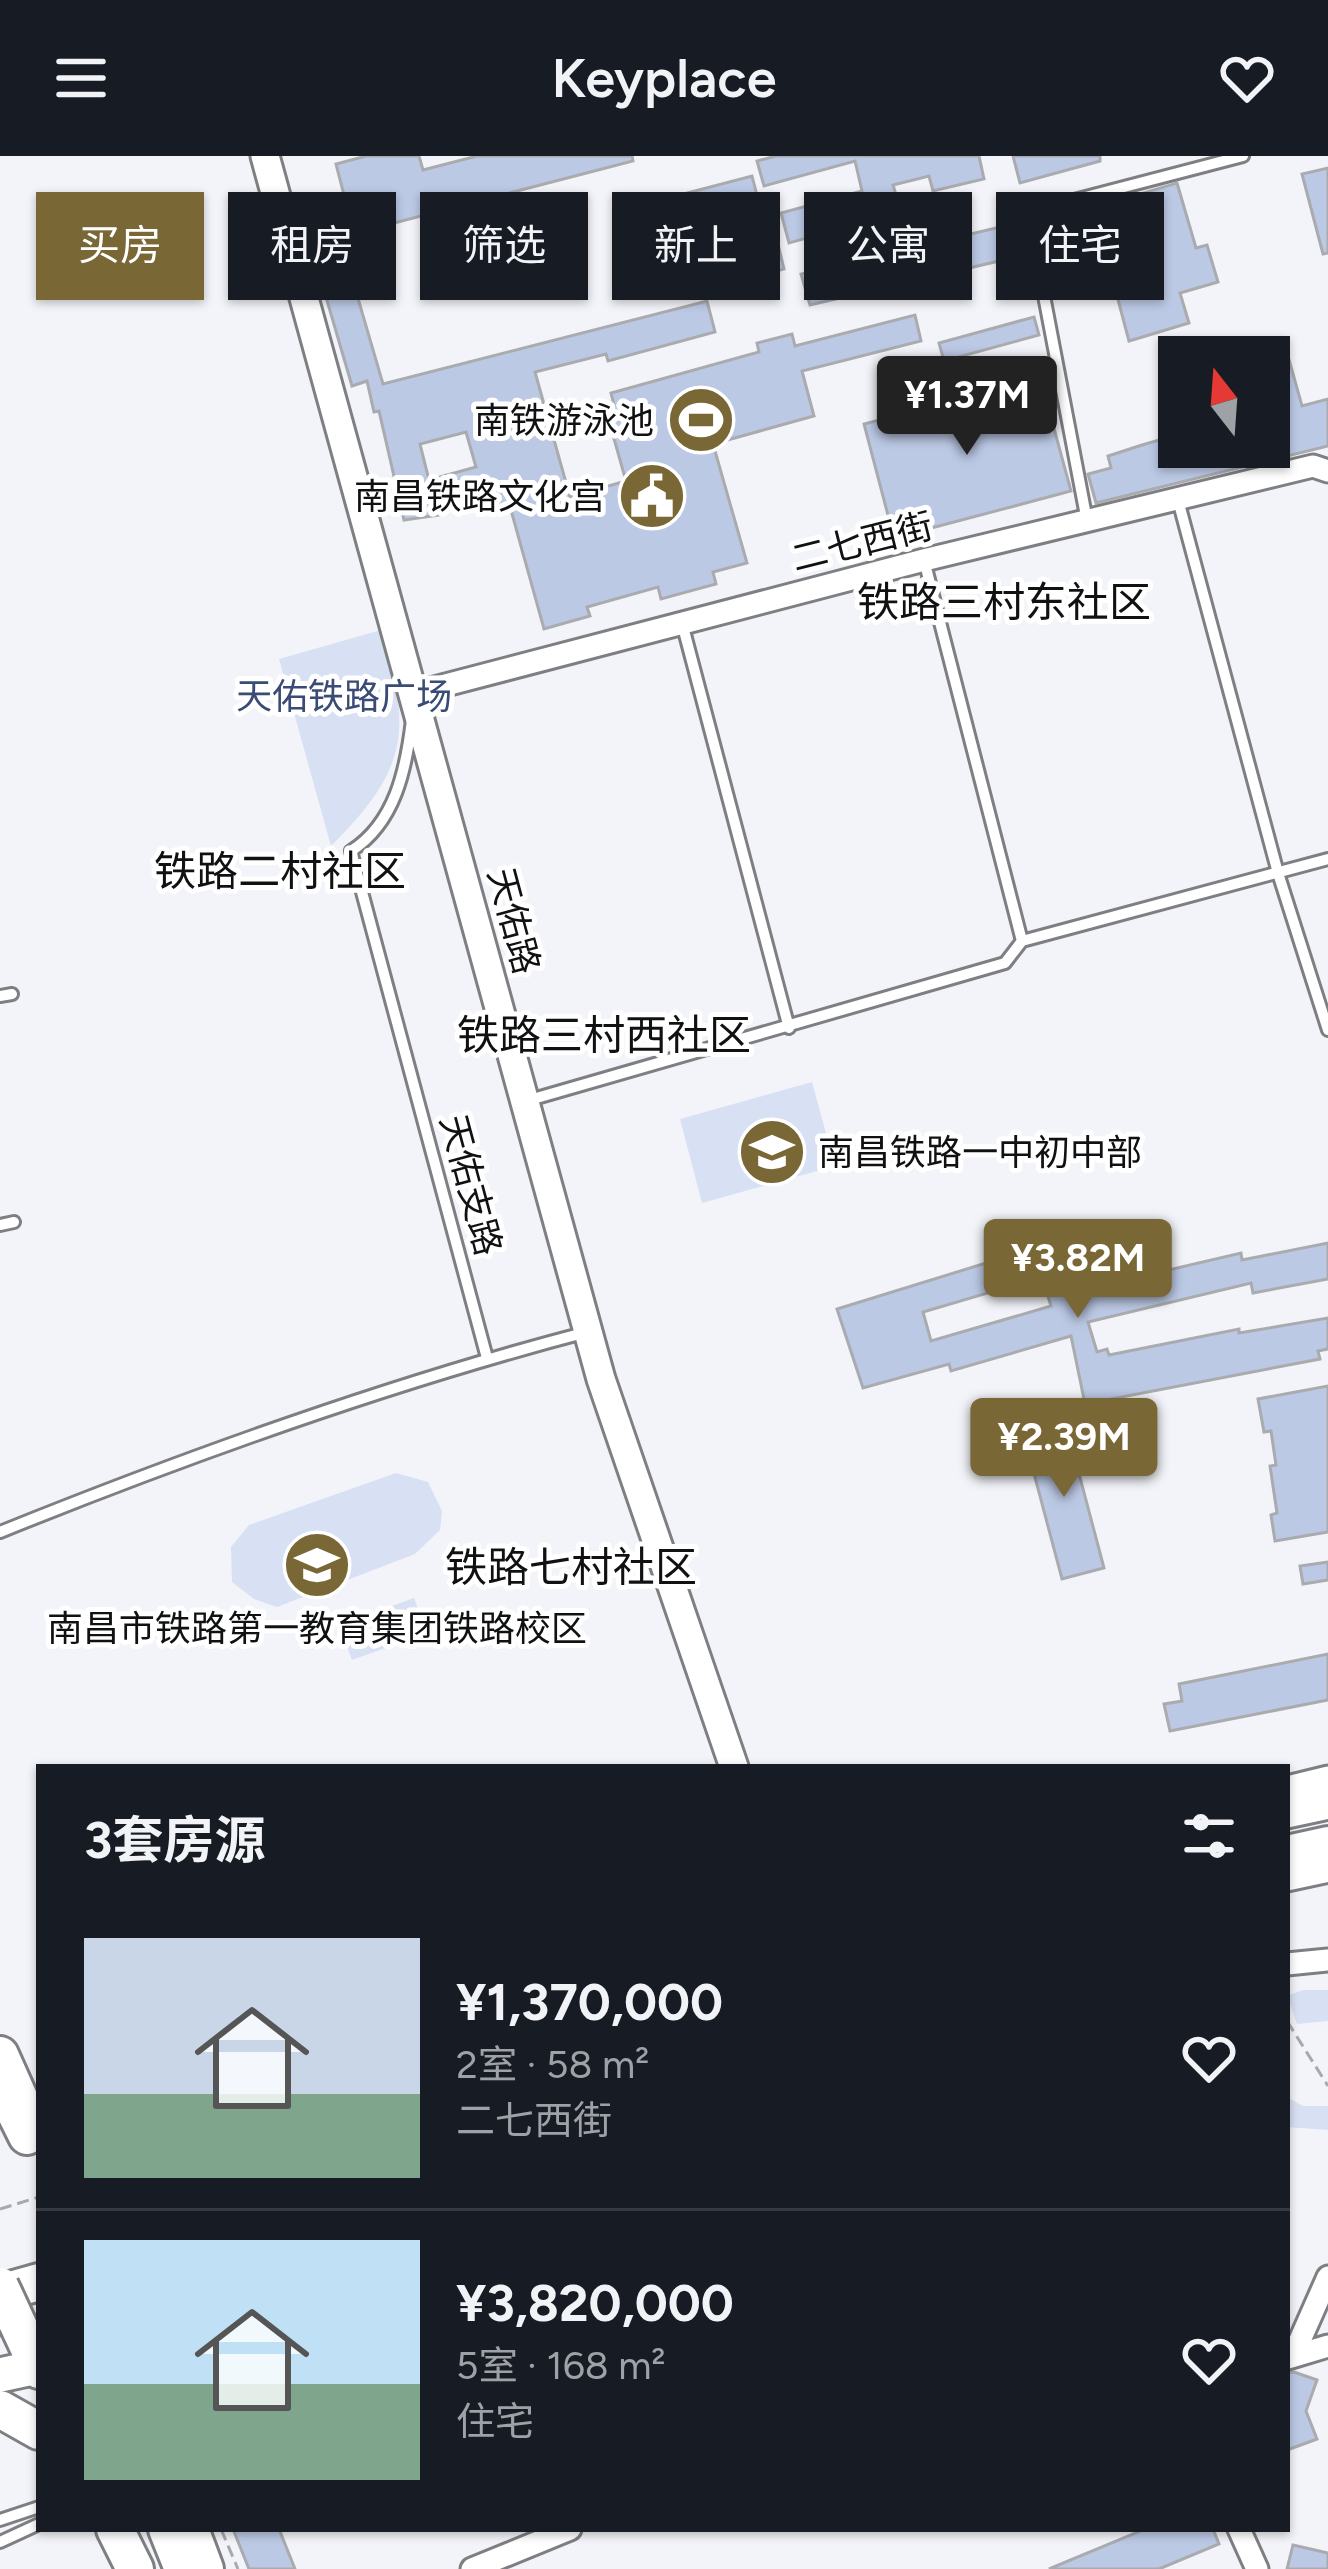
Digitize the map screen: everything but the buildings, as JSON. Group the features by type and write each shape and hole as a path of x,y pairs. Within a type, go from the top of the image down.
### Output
{"main road":[{"path":"1290,1810 1328,1802"},
{"path":"1290,1828 1328,1820"},
{"path":"1290,1853 1328,1845"},
{"path":"1290,1873 1328,1864"},
{"path":"0,2055 26,2134"},
{"path":"0,2082 26,2134"},
{"path":"36,2283 0,2289 20,2316 36,2362"},
{"path":"0,2375 36,2368"},
{"path":"1,2412 36,2430"},
{"path":"117,2532 135,2569"},
{"path":"146,2532 162,2569"},
{"path":"170,2532 200,2554"}],"street":[{"name":"天佑路","path":"266,156 588,1332 733,1764"},
{"name":"二七西街","path":"415,693 924,560 1313,466 1328,471"},
{"path":"1290,1789 1328,1780"},
{"path":"1290,1888 1328,1880"},
{"path":"1290,1964 1327,1960"},
{"path":"1290,2357 1321,2306 1328,2277"},
{"path":"1290,2357 1328,2346"},
{"path":"472,2569 563,2532"},
{"path":"1240,2532 1257,2569"}],"lane":[{"path":"1088,521 1028,212 1243,156"},
{"path":"1178,500 1278,873 1328,1030"},
{"path":"924,560 1022,941"},
{"path":"682,623 789,1028"},
{"name":"天佑支路","path":"415,693 400,786 369,840 351,851 487,1358"},
{"path":"525,1101 1005,963 1022,941 1328,859"},
{"path":"0,1532 104,1490 487,1358 588,1332"},
{"path":"0,2520 36,2508"},
{"path":"0,2542 36,2525"}],"path":[{"path":"1290,2026 1328,2086"},
{"path":"0,2210 36,2198"},
{"path":"200,2554 238,2569"}],"green space":[{"name":"天佑铁路广场","path":"381,630 397,696 396,748 375,795 331,846 279,659"},
{"path":"812,1082 835,1166 702,1203 680,1119"},
{"path":"396,1473 428,1482 442,1511 440,1530 415,1554 277,1607 254,1599 232,1582 231,1547 249,1525"},
{"path":"414,1598 427,1633 352,1660 339,1625"},
{"path":"1328,1990 1328,2021 1297,2024 1290,1995"},
{"path":"1290,2099 1303,2106 1328,2106 1328,2130 1290,2127"}],"place":[{"name":"南铁游泳池","path":"701,420"},
{"name":"南昌铁路文化宫","path":"652,496"},
{"name":"南昌铁路一中初中部","path":"772,1152"},
{"name":"南昌市铁路第一教育集团铁路校区","path":"317,1565"}],"district":[{"name":"铁路三村东社区","path":"1004,602"},
{"name":"铁路二村社区","path":"280,871"},
{"name":"铁路三村西社区","path":"604,1035"},
{"name":"铁路七村社区","path":"571,1567"}]}
